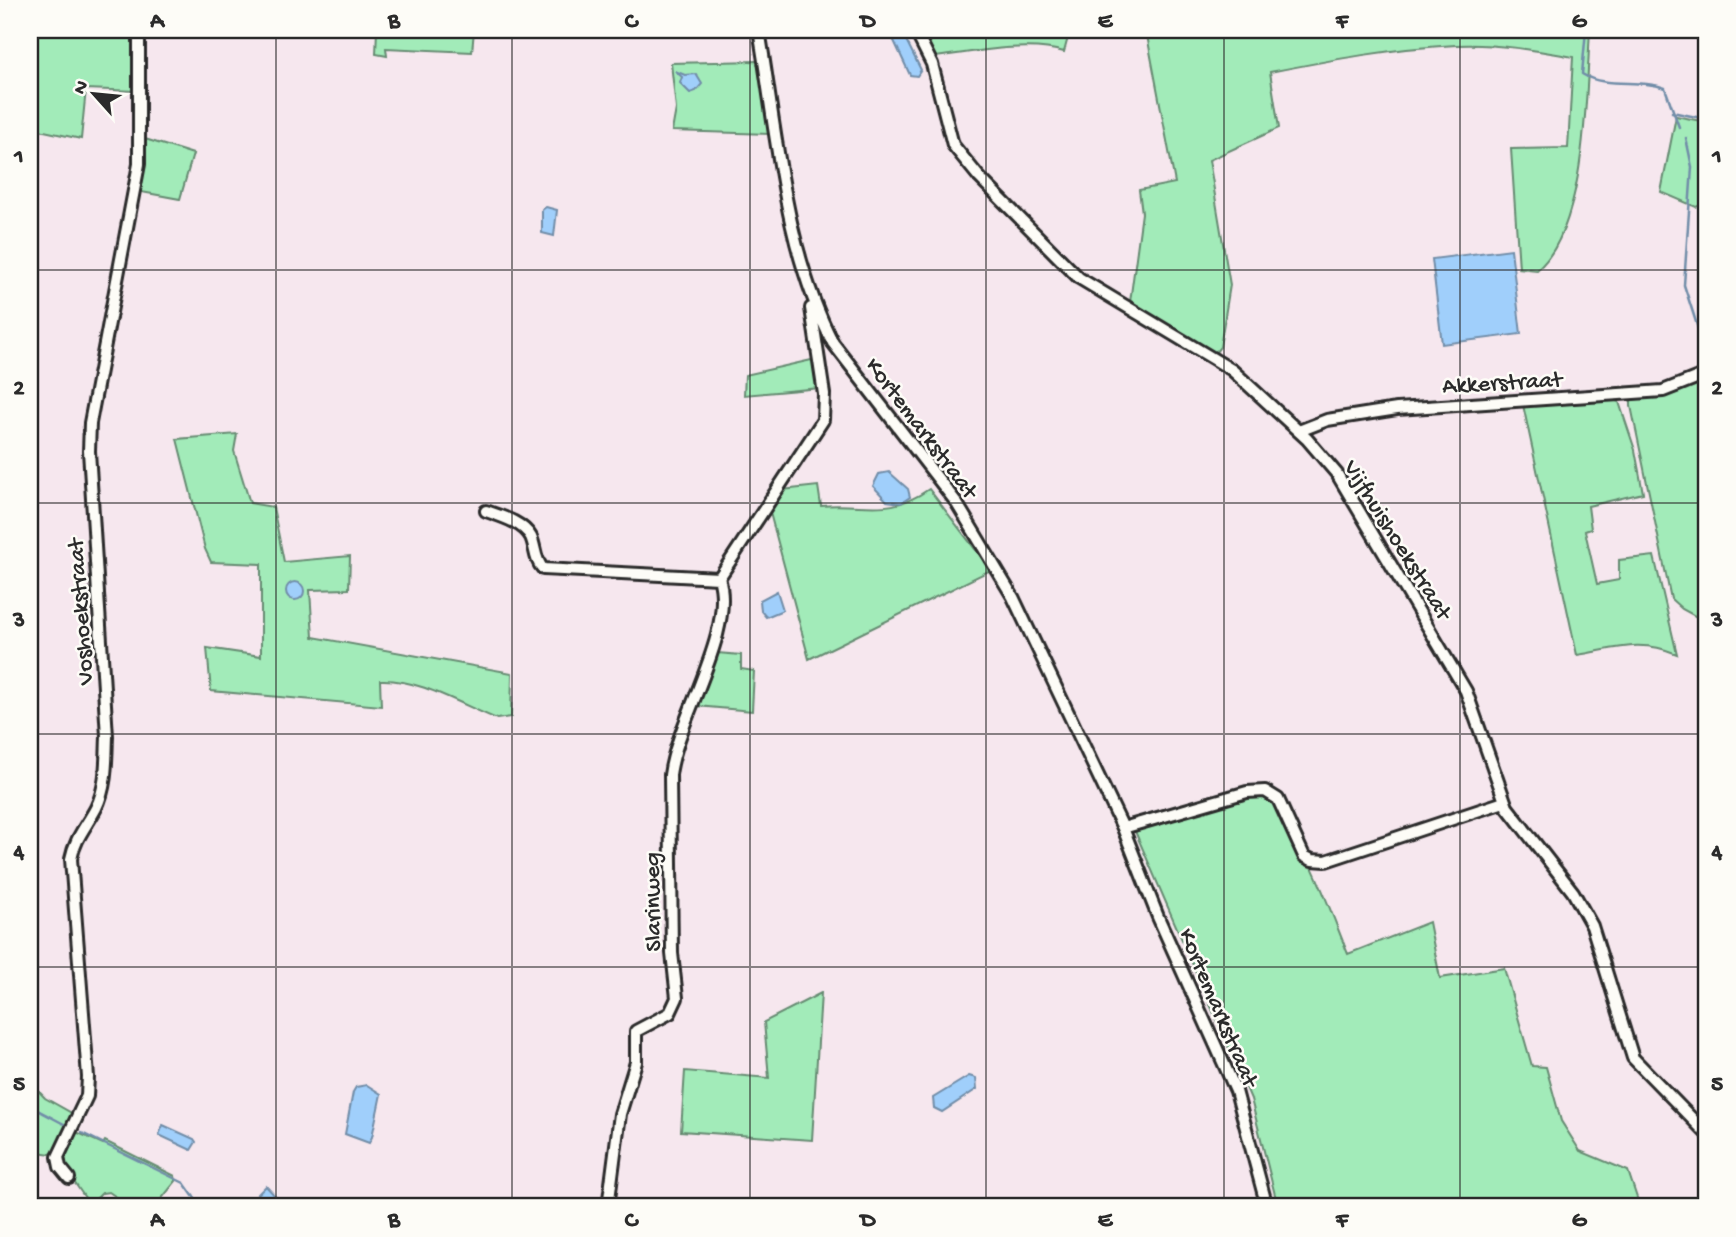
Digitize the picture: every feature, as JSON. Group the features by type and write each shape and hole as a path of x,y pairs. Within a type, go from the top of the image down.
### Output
{"street":[{"name":"Voshoekstraat","path":"69,1178 60,1167 58,1157 86,1096 88,1077 71,859 75,841 96,807 105,782 107,736 89,451 90,423 139,164 139,30"},
{"name":"Kortemarkstraat","path":"759,30 791,219 810,295 833,343 956,502 1013,597 1123,828 1158,918 1236,1091 1267,1207"},
{"name":"Vijfhuishoekstraat","path":"915,30 932,64 950,137 959,155 979,177 1079,278 1231,370 1299,431 1348,490 1460,681 1472,706 1504,802 1573,892 1591,926 1633,1058 1706,1133"},
{"path":"486,511 523,528 531,537 537,563 543,569 719,578 823,420 824,394 810,295"},
{"name":"Akkerstraat","path":"1299,431 1327,420 1397,409 1662,391 1706,374"},
{"name":"Slarinweg","path":"608,1207 620,1114 636,1062 636,1031 670,1013 677,998 671,931 670,775 673,757 702,683 716,631 722,598 719,578"},
{"path":"1123,828 1247,792 1265,790 1278,799 1304,856 1312,860 1326,861 1504,802"}],"green space":[{"path":"33,30 134,30 136,91 86,89 81,139 30,128 30,47"},
{"path":"377,30 474,30 472,52 386,48 387,56 376,54"},
{"path":"920,30 1070,30 1064,52 1018,47 936,57 928,49"},
{"path":"1146,30 1590,30 1581,158 1566,223 1553,250 1537,270 1519,268 1511,149 1568,148 1573,57 1500,46 1456,45 1386,52 1270,72 1279,128 1209,160 1230,285 1220,347 1215,353 1130,302 1142,213 1139,190 1175,183"},
{"path":"758,61 770,134 672,131 676,109 671,63"},
{"path":"1676,116 1706,122 1706,203 1696,207 1661,192"},
{"path":"145,139 193,154 180,199 136,191"},
{"path":"816,359 820,388 744,395 745,375"},
{"path":"1706,379 1706,622 1682,609 1671,599 1631,399 1671,394"},
{"path":"1609,399 1619,402 1635,450 1643,493 1588,506 1591,529 1585,531 1597,584 1619,580 1619,560 1654,556 1677,654 1664,649 1639,646 1577,655 1523,405"},
{"path":"237,434 234,451 250,503 273,507 284,562 350,556 349,589 310,590 313,637 512,673 511,717 497,719 440,693 395,681 380,680 381,706 211,691 207,648 261,656 261,564 211,562 205,549 177,439"},
{"path":"818,486 821,506 889,506 915,498 929,489 991,570 809,659 769,509 782,490"},
{"path":"717,653 741,655 741,669 754,671 752,711 697,706"},
{"path":"1262,795 1276,807 1301,845 1348,954 1429,922 1440,978 1504,968 1532,1066 1546,1067 1561,1121 1580,1151 1628,1171 1640,1207 1278,1207 1251,1099 1134,829"},
{"path":"821,993 812,1140 681,1131 685,1071 769,1078 764,1022"},
{"path":"30,1082 45,1098 75,1115 62,1142 51,1154 30,1151"},
{"path":"74,1131 103,1144 105,1141 175,1176 176,1181 155,1207 131,1207 109,1192 102,1193 90,1205 61,1163"}],"water":[{"path":"521,30 550,30 544,37 536,39"},
{"path":"889,30 901,30 921,70 917,76 910,75"},
{"path":"675,71 685,75 696,74 702,84 690,93 680,83 682,77"},
{"path":"546,207 557,210 554,236 542,233 542,210"},
{"path":"1511,249 1521,334 1442,344 1432,259"},
{"path":"889,472 908,489 910,497 901,503 887,501 873,486 879,474"},
{"path":"295,582 301,585 304,591 301,597 295,600 289,597 286,591 289,585"},
{"path":"777,591 783,610 766,617 761,611 760,600"},
{"path":"969,1076 976,1078 977,1089 942,1112 934,1108 933,1098"},
{"path":"367,1085 381,1094 369,1143 345,1134 353,1092 356,1087"},
{"path":"163,1125 194,1139 196,1142 191,1150 159,1135"},
{"path":"266,1186 278,1199 277,1207 260,1207 256,1196"}],"waterway":[{"path":"1586,30 1582,74 1601,81 1665,88 1679,127"},
{"path":"1672,112 1706,119"},
{"path":"1686,138 1692,167 1684,285 1706,353"},
{"path":"1706,448 1706,464"},
{"path":"30,1106 64,1124"},
{"path":"82,1133 184,1183 201,1207"}]}
